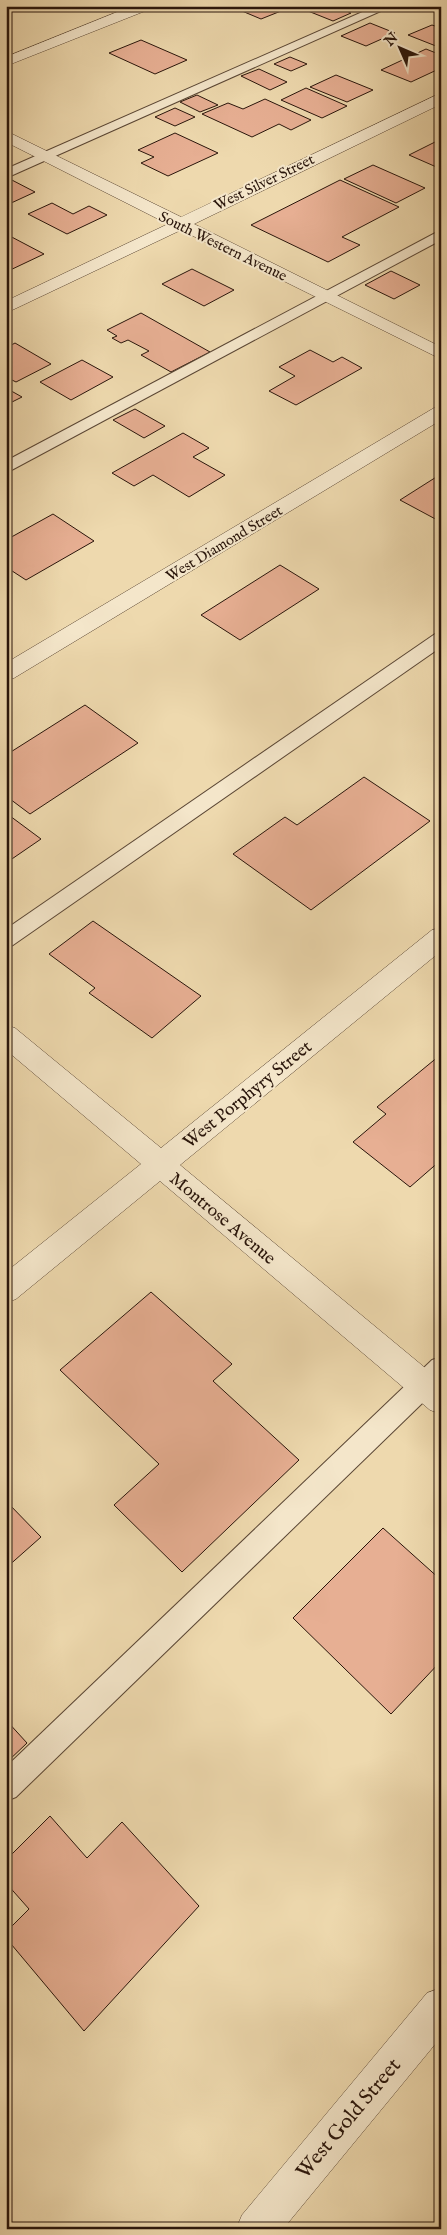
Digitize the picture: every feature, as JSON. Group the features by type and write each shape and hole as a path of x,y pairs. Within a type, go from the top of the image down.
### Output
{"street":[{"path":"6,62 145,6"},
{"name":"West Silver Street","path":"6,308 178,223 441,98"},
{"name":"South Western Avenue","path":"6,136 441,354"},
{"name":"West Diamond Street","path":"6,673 441,412"},
{"name":"West Porphyry Street","path":"6,1290 441,937"},
{"name":"Montrose Avenue","path":"6,1035 159,1165 435,1384"},
{"name":"West Gold Street","path":"256,2229 441,2008"}],"lane":[{"path":"6,174 386,6"},
{"path":"6,468 441,234"},
{"path":"6,940 441,638"},
{"path":"6,1787 435,1384"}],"building":[{"path":"230,6 279,6 286,9 261,19"},
{"path":"309,6 335,6 351,13 333,21 303,9"},
{"path":"370,23 395,33 366,46 341,36"},
{"path":"432,25 441,28 441,48 408,35"},
{"path":"141,40 187,60 155,74 109,53"},
{"path":"426,49 441,55 441,68 411,82 381,70"},
{"path":"290,57 307,64 291,71 274,64"},
{"path":"259,69 287,82 270,90 241,76"},
{"path":"336,75 373,90 347,102 310,87"},
{"path":"306,88 347,106 322,118 281,100"},
{"path":"197,95 218,105 200,112 180,102"},
{"path":"265,99 311,120 291,130 279,124 252,137 202,114 228,103 243,109"},
{"path":"175,108 195,117 175,126 155,117"},
{"path":"175,133 218,153 168,176 141,163 154,157 138,150"},
{"path":"441,139 441,169 409,155"},
{"path":"373,165 425,188 396,203 344,179"},
{"path":"8,178 35,192 9,204 6,203 6,179"},
{"path":"340,180 399,207 342,237 360,245 328,262 251,225"},
{"path":"52,203 73,214 89,206 107,215 67,234 28,214"},
{"path":"6,234 44,254 6,272"},
{"path":"192,269 234,290 204,306 162,284"},
{"path":"391,271 420,285 394,299 365,285"},
{"path":"141,313 210,352 171,372 141,355 149,351 128,340 121,343 112,338 117,336 107,330"},
{"path":"15,343 51,364 16,382 6,377 6,348"},
{"path":"310,350 333,362 342,357 362,368 296,405 269,391 295,376 279,367"},
{"path":"82,360 113,377 71,400 40,382"},
{"path":"6,388 22,397 6,405"},
{"path":"135,409 165,426 144,438 113,420"},
{"path":"183,433 209,448 193,457 225,475 189,497 153,475 134,486 112,473"},
{"path":"441,474 441,522 400,500"},
{"path":"53,514 94,541 26,580 6,567 6,540"},
{"path":"280,565 319,589 240,640 201,615"},
{"path":"85,705 138,743 30,814 6,796 6,755"},
{"path":"364,777 430,821 311,910 233,854 285,817 297,825"},
{"path":"6,813 41,839 6,863"},
{"path":"93,921 201,996 152,1038 89,993 95,988 49,954"},
{"path":"439,1056 441,1057 441,1160 410,1187 353,1142 386,1114 377,1107"},
{"path":"151,1292 232,1364 213,1381 299,1460 182,1572 114,1505 159,1464 60,1370"},
{"path":"6,1501 41,1537 6,1568"},
{"path":"383,1528 441,1580 441,1661 391,1714 293,1618"},
{"path":"6,1720 27,1743 6,1763"},
{"path":"50,1816 87,1858 122,1822 199,1906 84,2031 6,1938 6,1932 29,1909 6,1883 6,1860"}]}
